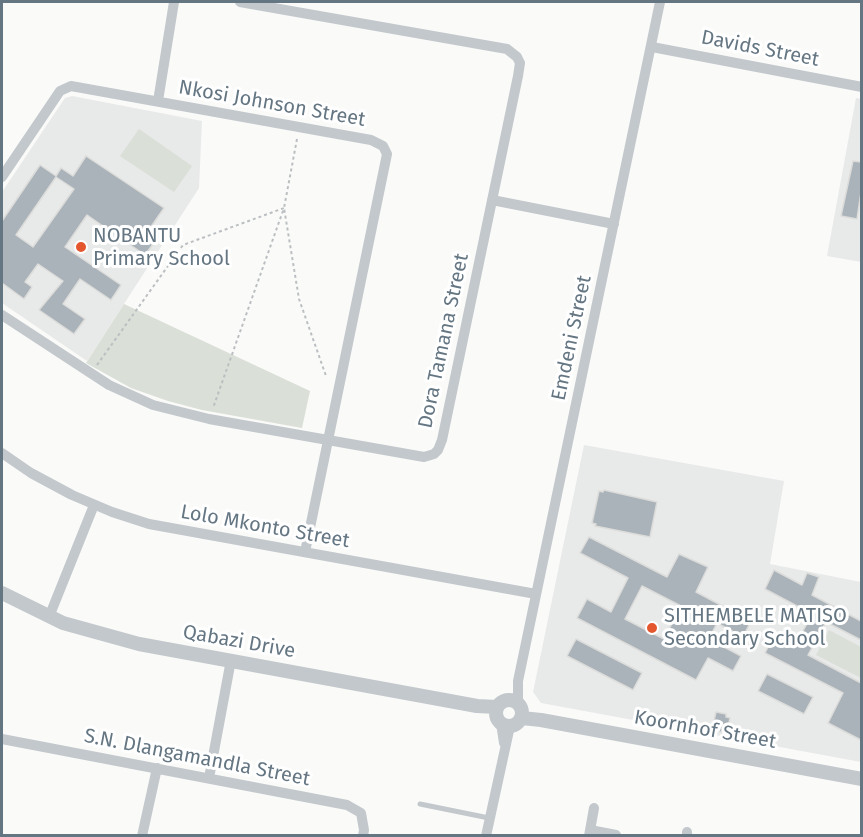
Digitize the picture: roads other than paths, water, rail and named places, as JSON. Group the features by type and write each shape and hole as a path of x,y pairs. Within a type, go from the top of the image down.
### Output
{"street":[{"path":"158,101 174,2"},
{"name":"Dora Tamana Street","path":"2,315 91,374 119,391 141,400 209,419 424,458 438,450 442,440 520,63 515,54 507,49 289,6 240,2"},
{"name":"Emdeni Street","path":"486,836 509,713 518,681 660,2"},
{"name":"Davids Street","path":"651,47 861,87"},
{"name":"Nkosi Johnson Street","path":"2,177 60,91 75,86 375,141 382,146 387,154 305,552"},
{"path":"492,200 615,224"},
{"name":"Lolo Mkonto Street","path":"2,453 51,485 94,505 131,518 169,528 536,594"},
{"path":"49,617 94,505"},
{"name":"Qabazi Drive","path":"2,593 49,617 85,630 139,644 509,713"},
{"path":"209,778 231,660"},
{"name":"Koornhof Street","path":"509,713 861,779"},
{"name":"S.N. Dlangamandla Street","path":"2,739 347,805 361,813 363,836"},
{"path":"142,836 157,768"},
{"path":"594,808 590,833 616,835"}],"lane":[{"path":"420,804 489,818"}],"place":[{"name":"NOBANTU Primary School","path":"81,247"},
{"name":"SITHEMBELE MATISO Secondary School","path":"652,628"}]}
